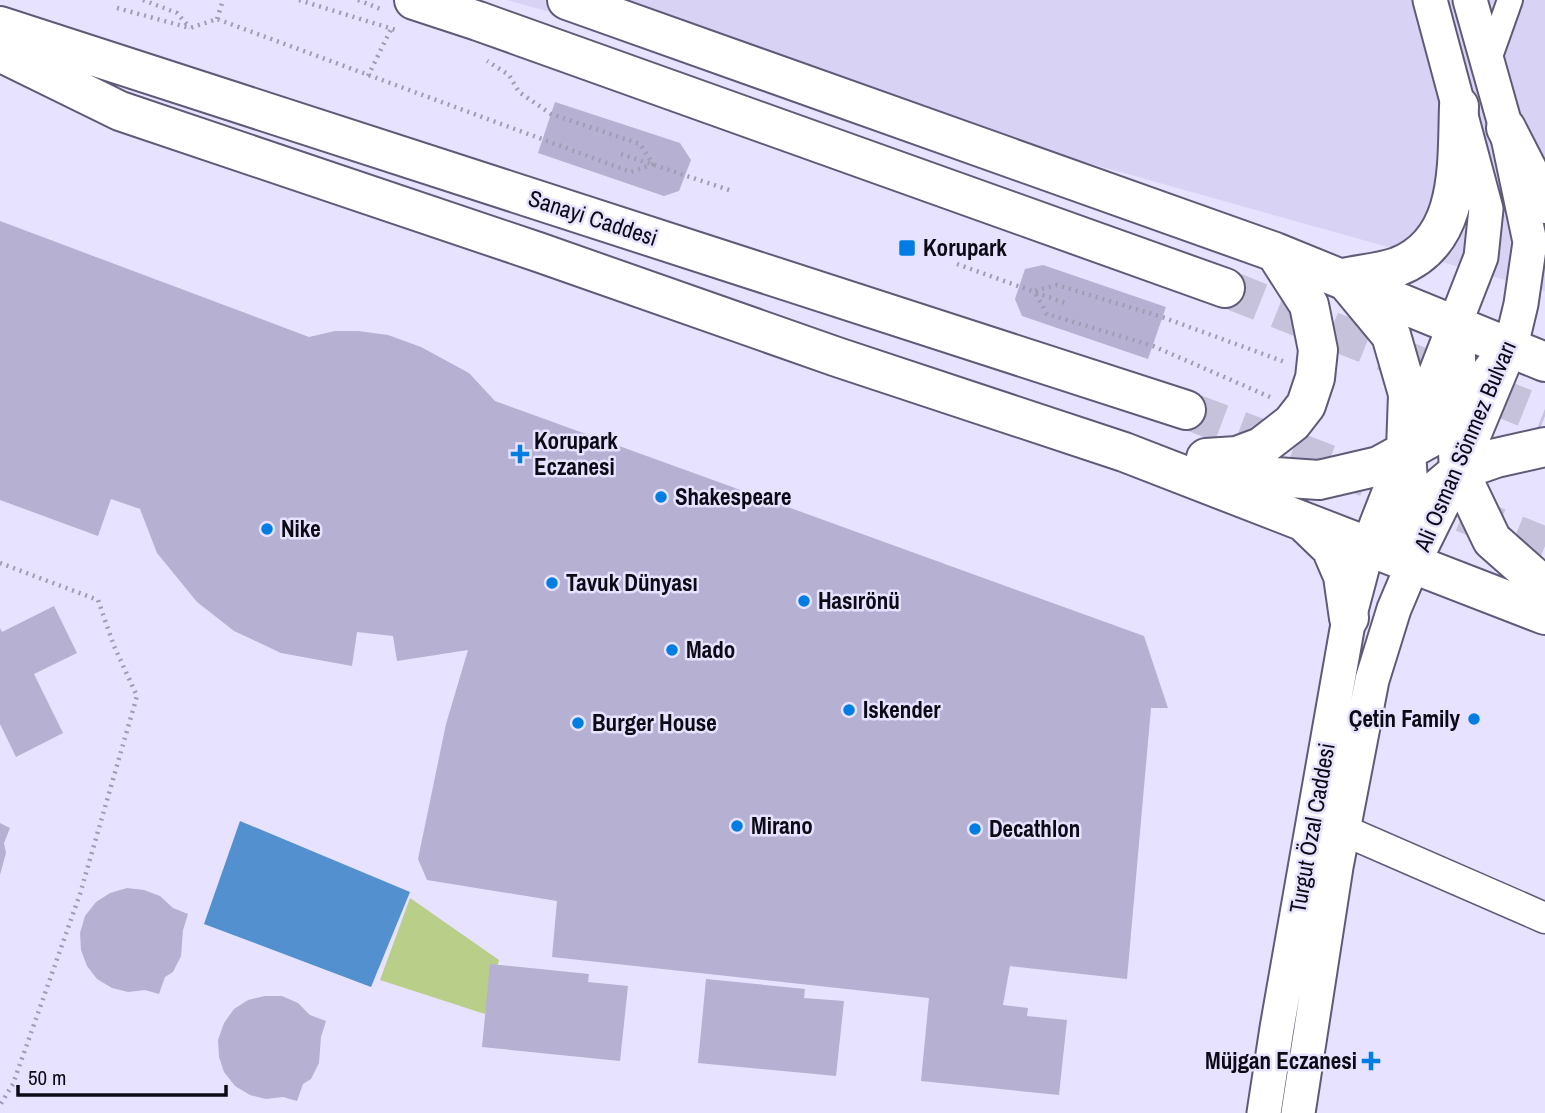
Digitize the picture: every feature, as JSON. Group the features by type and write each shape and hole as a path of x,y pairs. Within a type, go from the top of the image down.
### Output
{"highway":[{"path":"566,0 1275,252 1545,362"},
{"path":"398,18 478,21 1225,288"},
{"name":"Sanayi Caddesi","path":"0,26 1185,410"},
{"path":"0,52 120,111 538,251 836,357 1124,452 1545,615"},
{"path":"1343,278 1397,267 1430,247 1444,225 1456,183 1459,106"},
{"path":"1506,128 1545,204"},
{"path":"1124,452 1188,458 1237,456 1261,447 1292,423 1302,411 1316,373 1318,349 1309,305 1275,252"},
{"path":"1343,278 1391,335 1408,394 1406,450 1412,513 1413,564"},
{"path":"1456,324 1459,471 1492,540 1545,587"},
{"path":"1124,452 1231,474 1319,480 1379,466 1439,433 1511,346"},
{"path":"1368,546 1412,513 1459,471 1496,458 1545,447"},
{"path":"1300,519 1331,548 1343,576 1349,618"}],"main road":[{"path":"1368,546 1481,257 1486,209 1430,0"},
{"name":"Ali Osman Sönmez Bulvarı","path":"1413,564 1459,471 1511,346 1521,304 1530,242 1506,128 1470,0"},
{"name":"Turgut Özal Caddesi","path":"1264,1113 1349,618 1368,546"},
{"name":"Turgut Özal Caddesi","path":"1298,1113 1343,830 1372,680 1390,619 1413,564"}],"street":[{"path":"1488,62 1510,0"},
{"path":"1343,830 1545,918"}],"path":[{"path":"144,0 177,13 190,28"},
{"path":"217,19 223,0"},
{"path":"299,0 398,18"},
{"path":"358,0 398,18"},
{"path":"117,8 190,28 217,19 631,172 653,164"},
{"path":"368,76 398,18"},
{"path":"478,55 509,75 519,92 551,114 640,144 653,164"},
{"path":"621,154 732,191"},
{"path":"957,264 1068,304"},
{"path":"1034,291 1057,285 1163,317 1316,373"},
{"path":"1034,291 1047,314 1153,346 1302,411"},
{"path":"0,563 98,600 114,646 137,696 80,894 13,1084 0,1105"}],"shaded area":[{"path":"507,0 1545,0 1545,291"}],"green space":[{"path":"410,898 499,960 485,1014 380,980"}],"water":[{"path":"240,821 410,892 371,987 204,924"}],"building":[{"path":"555,102 680,143 691,160 679,191 664,196 538,153"},
{"path":"0,221 309,337 335,331 388,335 421,347 469,373 495,401 1144,636 1168,708 1151,708 1127,979 1010,966 1003,1005 1028,1008 1027,1016 1067,1020 1059,1095 921,1081 929,998 552,957 557,901 427,880 418,859 446,724 468,650 397,661 393,636 357,632 352,666 281,653 234,631 197,602 157,553 140,509 111,499 98,536 0,500"},
{"path":"1043,265 1166,307 1148,359 1022,316 1015,299 1025,269"},
{"path":"54,606 77,653 34,674 63,733 16,757 0,724 0,628 2,632"},
{"path":"0,823 10,828 4,843 6,853 0,875"},
{"path":"127,888 160,896 173,908 188,914 183,930 181,956 173,972 165,977 159,994 145,990 128,992 112,988 97,979 87,966 81,950 80,933 85,916 96,902 110,893"},
{"path":"490,964 589,974 588,982 628,986 620,1061 482,1047"},
{"path":"706,979 805,989 804,998 844,1001 836,1076 698,1063"},
{"path":"282,996 298,1003 310,1015 326,1021 321,1037 319,1063 311,1079 303,1084 297,1101 283,1097 266,1099 250,1095 235,1086 224,1072 219,1057 218,1040 224,1023 234,1009 248,1000"}],"tunnel":[{"path":"1225,288 1545,416"},
{"path":"1186,410 1367,478"},
{"path":"1463,513 1545,546"}],"place":[{"name":"Korupark","path":"907,248"},
{"name":"Korupark Eczanesi","path":"520,454"},
{"name":"Shakespeare","path":"661,497"},
{"name":"Nike","path":"267,529"},
{"name":"Tavuk Dünyası","path":"552,583"},
{"name":"Hasırönü","path":"804,601"},
{"name":"Mado","path":"672,650"},
{"name":"Iskender","path":"849,710"},
{"name":"Çetin Family","path":"1474,719"},
{"name":"Burger House","path":"578,723"},
{"name":"Mirano","path":"737,826"},
{"name":"Decathlon","path":"975,829"},
{"name":"Müjgan Eczanesi","path":"1371,1061"}]}
